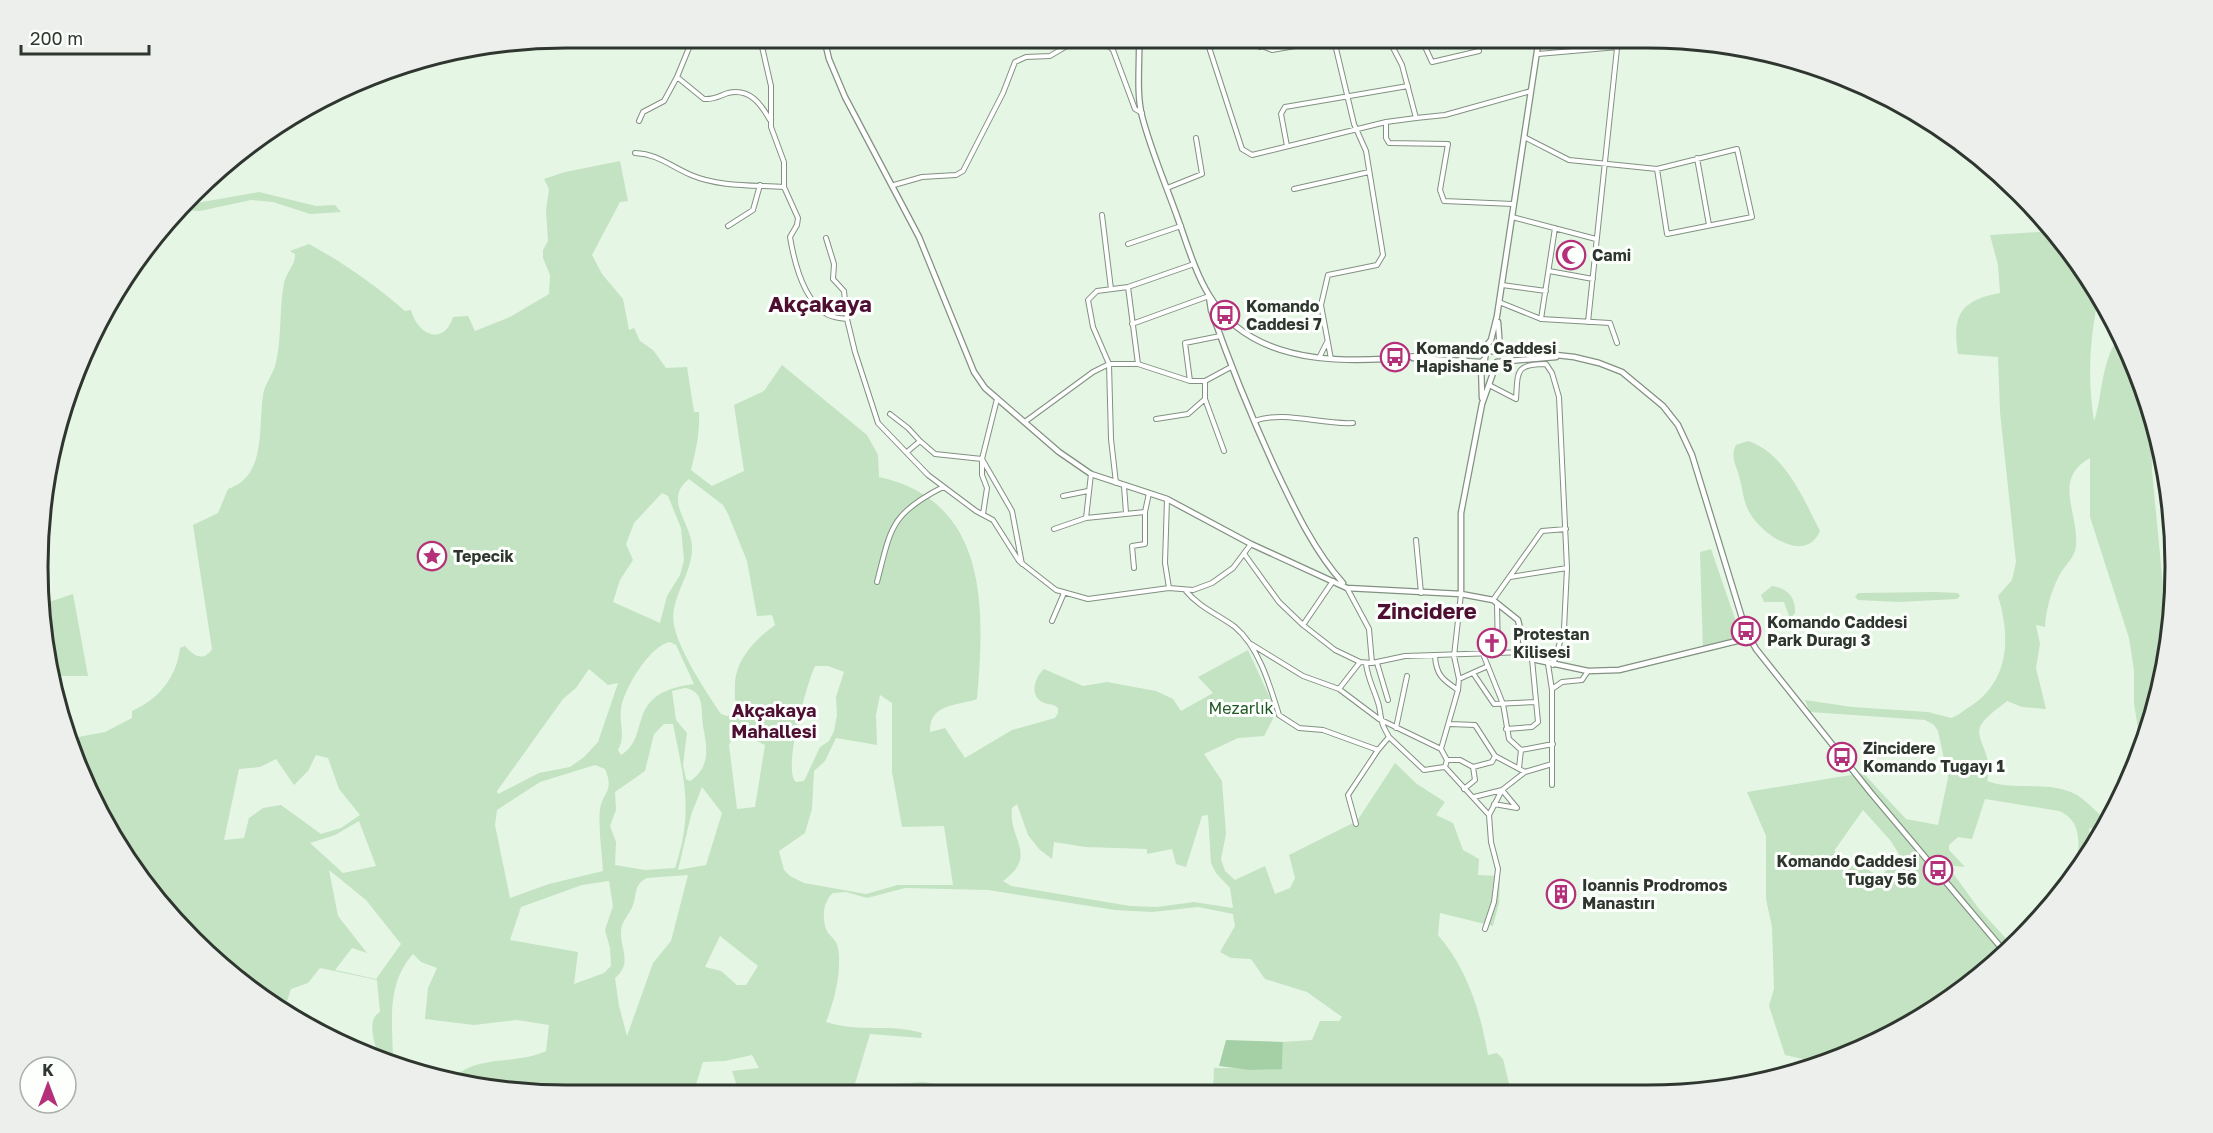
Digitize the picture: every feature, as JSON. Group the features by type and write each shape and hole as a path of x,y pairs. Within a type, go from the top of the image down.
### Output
{"street":[{"path":"639,121 643,112 664,101 689,48"},
{"path":"762,48 770,79 770,121"},
{"path":"826,48 846,97 894,185 919,237 974,372 997,399 1026,421 1059,452 1091,474 1167,499 1251,544 1347,588 1461,594 1493,600 1518,620 1526,652 1532,659 1550,665 1588,671 1619,670 1749,638"},
{"path":"894,185 922,177 956,175 963,171 1015,62 1026,57 1050,56 1063,48"},
{"path":"1111,48 1135,109 1142,114"},
{"path":"1139,48 1142,114 1194,264 1209,296 1231,367 1293,505 1332,571 1347,588 1369,629 1375,663 1388,700"},
{"path":"1209,48 1244,152 1252,154 1356,128 1445,115 1531,91"},
{"path":"1264,48 1272,50 1284,48"},
{"path":"1331,360 1322,306 1328,275 1377,265 1382,259 1380,227 1364,146 1356,128 1334,48"},
{"path":"1393,48 1402,65 1416,118"},
{"path":"1426,48 1432,62 1479,51"},
{"path":"1482,404 1483,361 1497,316 1538,48"},
{"path":"1538,54 1607,48"},
{"path":"1588,322 1618,48"},
{"path":"677,77 704,99 737,92 759,100 770,99"},
{"path":"1287,146 1281,114 1283,108 1408,86"},
{"path":"759,100 770,121 784,162 784,187 798,218 790,237 793,255 809,296 825,314 848,320"},
{"path":"1386,122 1386,138 1389,143 1448,144 1440,190 1444,201 1514,204"},
{"path":"1523,136 1569,160 1657,169 1737,149 1752,217 1667,234 1657,169"},
{"path":"1167,188 1202,174 1196,138"},
{"path":"635,153 651,154 705,179 784,187"},
{"path":"1697,158 1709,225"},
{"path":"1294,189 1369,172"},
{"path":"728,226 753,210 760,185"},
{"path":"1101,215 1111,289"},
{"path":"1512,217 1596,239"},
{"path":"1128,244 1181,226"},
{"path":"1541,319 1555,228"},
{"path":"826,238 834,264 833,279 844,291 848,320 876,419 943,487 997,524 1023,565 1064,593 1088,599 1168,588 1185,591 1212,583 1233,568 1251,544"},
{"path":"1116,483 1111,439 1109,364 1093,327 1088,300 1097,291 1128,287 1194,264"},
{"path":"1550,271 1593,279"},
{"path":"1502,285 1546,291"},
{"path":"1128,287 1138,363"},
{"path":"1132,324 1209,296"},
{"path":"1209,296 1225,315 1243,330 1270,346 1297,355 1331,360 1485,349 1574,357 1622,372 1643,387 1678,425 1692,455 1749,638 1782,684 1999,946"},
{"path":"1499,302 1541,319 1610,323 1617,343"},
{"path":"1441,748 1450,724 1459,679 1454,656 1461,594 1461,513 1482,404 1496,361 1497,316"},
{"path":"1190,381 1185,343 1220,336"},
{"path":"1319,358 1327,341"},
{"path":"1395,357 1490,362 1574,357"},
{"path":"1026,421 1093,372 1109,364 1138,363 1190,381 1205,381 1231,367"},
{"path":"1487,384 1516,399 1517,375 1522,367 1529,364 1546,364 1552,373 1559,397 1567,568 1564,629 1550,665 1552,785"},
{"path":"1205,381 1205,399 1224,451"},
{"path":"983,514 987,488 982,475 982,459 997,399"},
{"path":"1156,419 1188,414 1205,399"},
{"path":"890,414 935,454 982,459"},
{"path":"1254,421 1277,416 1326,423 1353,423"},
{"path":"907,452 920,441"},
{"path":"982,459 1012,511 1023,565"},
{"path":"1086,518 1091,474"},
{"path":"1124,486 1126,513"},
{"path":"877,582 890,529 914,502 943,487"},
{"path":"1063,496 1088,491"},
{"path":"1134,568 1132,546 1145,544 1145,512 1149,492"},
{"path":"1167,499 1165,563 1168,588"},
{"path":"1054,529 1086,518 1145,512"},
{"path":"1493,600 1542,531 1566,529"},
{"path":"1416,540 1421,593"},
{"path":"1245,555 1274,595 1303,625 1335,650 1360,662 1375,663 1405,656 1526,652"},
{"path":"1510,577 1567,568"},
{"path":"1303,625 1333,580"},
{"path":"1185,591 1192,599 1236,628 1251,644 1303,676 1338,689 1379,719 1441,748 1447,760 1444,767"},
{"path":"1052,621 1064,593"},
{"path":"1497,604 1498,653"},
{"path":"1251,644 1272,692 1279,715 1299,728 1323,730 1378,750"},
{"path":"1483,654 1503,704 1509,739 1521,750"},
{"path":"1435,656 1436,669 1442,679 1458,690"},
{"path":"1506,729 1532,727 1538,722 1532,659"},
{"path":"1338,689 1360,662"},
{"path":"1366,664 1369,684 1379,706 1379,719 1389,737 1424,770 1444,767"},
{"path":"1459,679 1488,666"},
{"path":"1552,690 1562,682 1582,680 1588,671"},
{"path":"1473,674 1494,704 1536,702"},
{"path":"1396,728 1407,676"},
{"path":"1450,724 1475,725 1495,756 1525,772"},
{"path":"1356,824 1348,795 1389,737"},
{"path":"1521,750 1553,744"},
{"path":"1520,768 1521,750"},
{"path":"1447,760 1460,760 1473,767 1491,762 1495,756"},
{"path":"1485,929 1494,902 1498,868 1491,842 1489,815 1502,790 1525,772 1552,764"},
{"path":"1444,767 1489,815"},
{"path":"1464,789 1475,780 1473,767"},
{"path":"1474,797 1502,790"},
{"path":"1494,804 1517,808 1502,790"}],"green space":[{"name":"Mezarlık","path":"620,161 628,201 620,202 592,255 602,274 623,299 629,330 634,328 640,341 653,350 666,368 687,367 694,412 699,412 699,427 691,470 712,486 744,471 734,405 764,391 782,365 867,435 878,455 879,477 915,490 942,509 960,534 972,563 979,596 980,665 977,699 939,711 931,723 930,732 945,728 965,758 1012,730 1055,718 1058,708 1044,703 1036,696 1036,681 1044,669 1083,686 1107,682 1156,691 1173,699 1181,711 1213,693 1198,677 1248,650 1270,698 1273,719 1264,736 1238,738 1204,754 1222,781 1226,834 1221,859 1225,871 1235,880 1265,866 1275,894 1290,888 1295,878 1289,855 1357,821 1395,763 1417,784 1445,802 1436,815 1453,823 1463,850 1479,859 1478,875 1500,876 1499,903 1493,926 1440,913 1438,935 1465,977 1477,1007 1488,1055 1497,1053 1503,1059 1509,1085 1213,1085 1214,1068 1282,1069 1283,1042 1312,1040 1320,1021 1339,1021 1342,1017 1307,992 1265,979 1251,959 1231,958 1220,952 1235,926 1233,914 1198,907 1152,912 1115,910 988,890 905,888 867,898 846,892 833,893 825,905 824,920 827,932 834,939 839,950 839,973 826,1022 851,1027 910,1030 922,1033 921,1038 870,1034 855,1085 737,1085 732,1071 759,1068 752,1055 725,1061 703,1062 696,1085 533,1084 465,1075 458,1073 483,1063 521,1058 546,1051 549,1025 517,1020 474,1025 425,1019 428,988 437,968 421,962 413,954 404,966 394,992 393,1055 376,1049 372,1026 380,1012 377,980 320,968 308,983 291,989 287,1001 277,997 251,978 200,933 155,882 135,855 101,796 77,737 105,732 132,718 132,711 150,701 165,686 175,669 180,648 185,646 195,655 202,657 212,649 193,525 218,513 228,489 240,483 255,462 264,392 278,352 284,283 295,258 295,254 290,251 309,244 322,251 359,275 405,311 411,310 419,326 431,334 444,332 453,317 468,316 475,331 510,317 549,294 550,275 543,258 543,250 548,241 546,210 549,189 544,179 565,172","holes":["689,479 723,505 747,561 757,616 772,615 775,625 754,643 743,659 736,676 734,710 727,716 721,714 694,671 681,647 674,625 673,615 677,596 691,559 692,549 688,530 678,504 681,487","662,493 668,496 681,528 684,560 680,575 667,596 660,623 613,602 620,580 633,560 626,544 634,523","670,642 676,645 694,684 672,689 657,696 642,716 636,737 630,747 621,755 618,750 622,740 623,701 632,680 654,651","815,666 828,666 844,672 836,697 837,715 834,731 829,741 820,747 804,781 796,782 792,775 794,745","589,669 608,685 618,683 598,742 584,757 570,767 539,773 498,794 497,791 563,699 576,688","685,688 696,693 701,702 706,756 701,769 690,781 686,779 683,765 687,733 676,720 672,691","880,695 892,703 892,772 902,827 944,826 953,885 898,885 866,894 804,883 784,870 779,851 805,833 812,809 814,771 825,761 836,738 877,745 876,715","664,724 673,724 683,779 686,812 681,848 675,868 645,870 615,865 616,842 610,826 616,810 615,792 645,771 654,734","736,731 765,745 755,807 737,809 729,745","316,755 328,758 339,789 360,815 341,828 321,834 281,805 263,808 249,818 244,838 224,840 239,769 260,767 276,759 294,785 308,771","595,765 605,769 609,783 600,809 603,871 549,884 510,898 495,825 497,810 540,782","702,787 722,813 706,865 678,870 691,815","1017,804 1028,835 1039,849 1052,859 1054,842 1085,847 1147,849 1147,854 1172,849 1176,864 1186,867 1202,816 1208,815 1211,863 1216,873 1230,888 1233,908 1194,902 1157,907 1130,906 1011,886 1003,881 1014,872 1021,855 1014,829 1012,808","359,821 376,866 343,873 310,843 335,835","329,870 366,900 401,944 376,979 335,970 352,948 367,953 338,916","688,875 671,941 653,963 627,1036 615,978 625,961 621,938 622,927 633,905 640,883 647,878","609,881 613,906 605,930 610,948 611,966 604,973 574,984 578,952 510,940 521,907 582,885","720,936 758,966 746,985 737,985 721,971 705,967"]},
{"path":"259,192 316,206 335,205 341,212 310,214 273,202 251,200 200,211 190,210 197,203"},
{"path":"2042,232 2078,278 2096,308 2090,357 2094,421 2106,364 2115,344 2137,400 2152,454 2164,597 2161,634 2147,701 2138,729 2134,703 2134,670 2129,638 2090,517 2090,458 2079,466 2072,476 2070,486 2076,534 2075,550 2054,587 2045,627 2036,625 2040,644 2036,668 2046,709 2022,707 2007,701 1986,718 1979,730 1987,756 1989,772 1987,781 1997,784 2050,787 2071,792 2086,801 2101,816 2094,829 2089,828 2090,836 2077,856 2076,829 2073,822 2059,811 1985,799 1972,839 1958,837 1949,845 1949,850 1965,867 1947,865 1979,909 2006,939 1935,998 1876,1032 1845,1046 1805,1060 1785,1055 1769,1006 1774,989 1772,927 1766,899 1766,836 1747,792 1863,773 1906,819 1938,825 1948,778 1938,731 1934,725 1925,720 1810,712 1805,700 1852,707 1928,712 1951,718 1984,696 2000,671 2004,657 2005,628 1998,596 2012,580 2016,562 2000,412 1998,357 1958,354 1956,341 1958,320 1968,305 1986,296 2000,293 1998,265 1990,235","holes":["1863,810 1890,840 1899,854 1881,877 1834,851"]},
{"path":"1748,441 1773,456 1792,479 1820,531 1814,541 1795,546 1785,543 1765,531 1751,515 1745,501 1734,457 1736,445"},
{"path":"1711,549 1742,639 1703,651 1700,552"},
{"path":"1772,586 1787,591 1792,598 1795,613 1790,619 1784,602 1764,602 1761,595"},
{"path":"1858,593 1958,593 1960,596 1957,599 1898,602 1858,600 1855,597"},
{"path":"73,594 88,676 60,676 52,634 49,602"},
{"path":"1226,1040 1283,1042 1282,1069 1250,1070 1219,1066"},
{"path":"923,1082 936,1085 882,1085"}],"place":[{"name":"Cami","path":"1571,255"},
{"name":"Komando Caddesi 7","path":"1225,315"},
{"name":"Komando Caddesi Hapishane 5","path":"1395,357"},
{"name":"Tepecik","path":"432,556"},
{"name":"Komando Caddesi Park Durağı 3","path":"1746,631"},
{"name":"Protestan Kilisesi","path":"1492,643"},
{"name":"Zincidere Komando Tugayı 1","path":"1842,757"},
{"name":"Komando Caddesi Tugay 56","path":"1938,870"},
{"name":"Ioannis Prodromos Manastırı","path":"1561,894"}],"district":[{"name":"Akçakaya","path":"820,304"},
{"name":"Zincidere","path":"1427,611"},
{"name":"Akçakaya Mahallesi","path":"774,721"}]}
